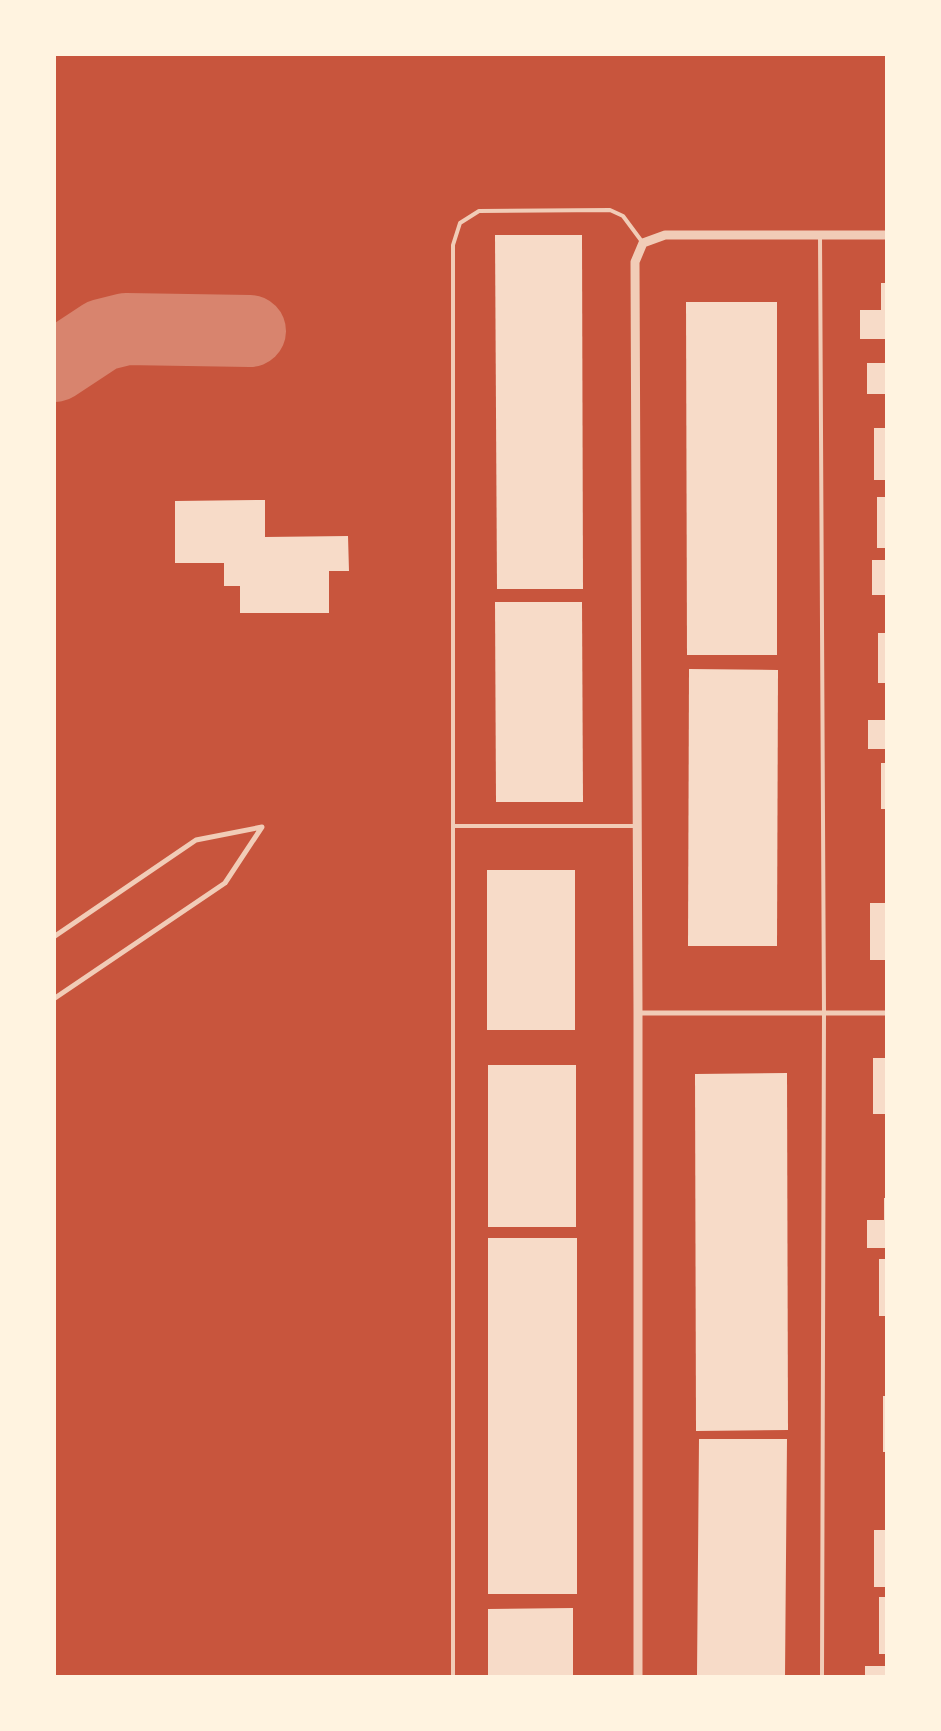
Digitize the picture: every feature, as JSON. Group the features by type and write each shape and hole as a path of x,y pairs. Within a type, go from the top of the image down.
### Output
{"street":[{"path":"638,1676 635,262 643,243 665,236 886,235"},
{"path":"55,936 196,840 262,827 226,883 55,998"},
{"path":"638,1013 886,1013"}],"lane":[{"path":"453,1676 453,245 460,222 479,211 610,210 623,216 643,243"},
{"path":"820,235 824,1013 822,1676"},
{"path":"453,826 637,826"}],"building":[{"path":"495,235 582,235 583,589 497,589"},
{"path":"881,283 886,283 886,339 860,339 860,310 881,310"},
{"path":"686,302 777,302 777,655 687,655"},
{"path":"867,363 886,363 886,394 867,394"},
{"path":"874,428 886,428 886,480 874,480"},
{"path":"877,497 886,497 886,548 877,548"},
{"path":"265,500 265,537 348,536 349,571 329,571 329,613 240,613 240,586 224,586 224,563 175,563 175,501"},
{"path":"872,560 886,560 886,595 872,595"},
{"path":"495,602 582,602 583,802 496,802"},
{"path":"878,633 886,633 886,683 878,683"},
{"path":"689,669 778,670 777,946 688,946"},
{"path":"868,720 886,720 886,749 868,749"},
{"path":"881,763 886,763 886,809 881,809"},
{"path":"487,870 575,870 575,1030 487,1030"},
{"path":"870,903 886,903 886,960 870,960"},
{"path":"873,1058 886,1058 886,1114 873,1114"},
{"path":"488,1065 576,1065 576,1227 488,1227"},
{"path":"787,1073 788,1430 696,1431 695,1074"},
{"path":"884,1198 886,1198 886,1248 867,1248 867,1220 884,1220"},
{"path":"488,1238 577,1238 577,1594 488,1594"},
{"path":"879,1259 886,1259 886,1316 879,1316"},
{"path":"883,1396 886,1396 886,1452 883,1452"},
{"path":"699,1439 787,1439 785,1676 697,1675"},
{"path":"874,1530 886,1530 886,1587 874,1587"},
{"path":"879,1597 886,1597 886,1654 879,1654"},
{"path":"573,1608 573,1676 488,1676 488,1609"},
{"path":"865,1666 886,1666 886,1676 865,1676"}],"taxiway":[{"path":"55,366 102,335 126,329 250,331"}]}
